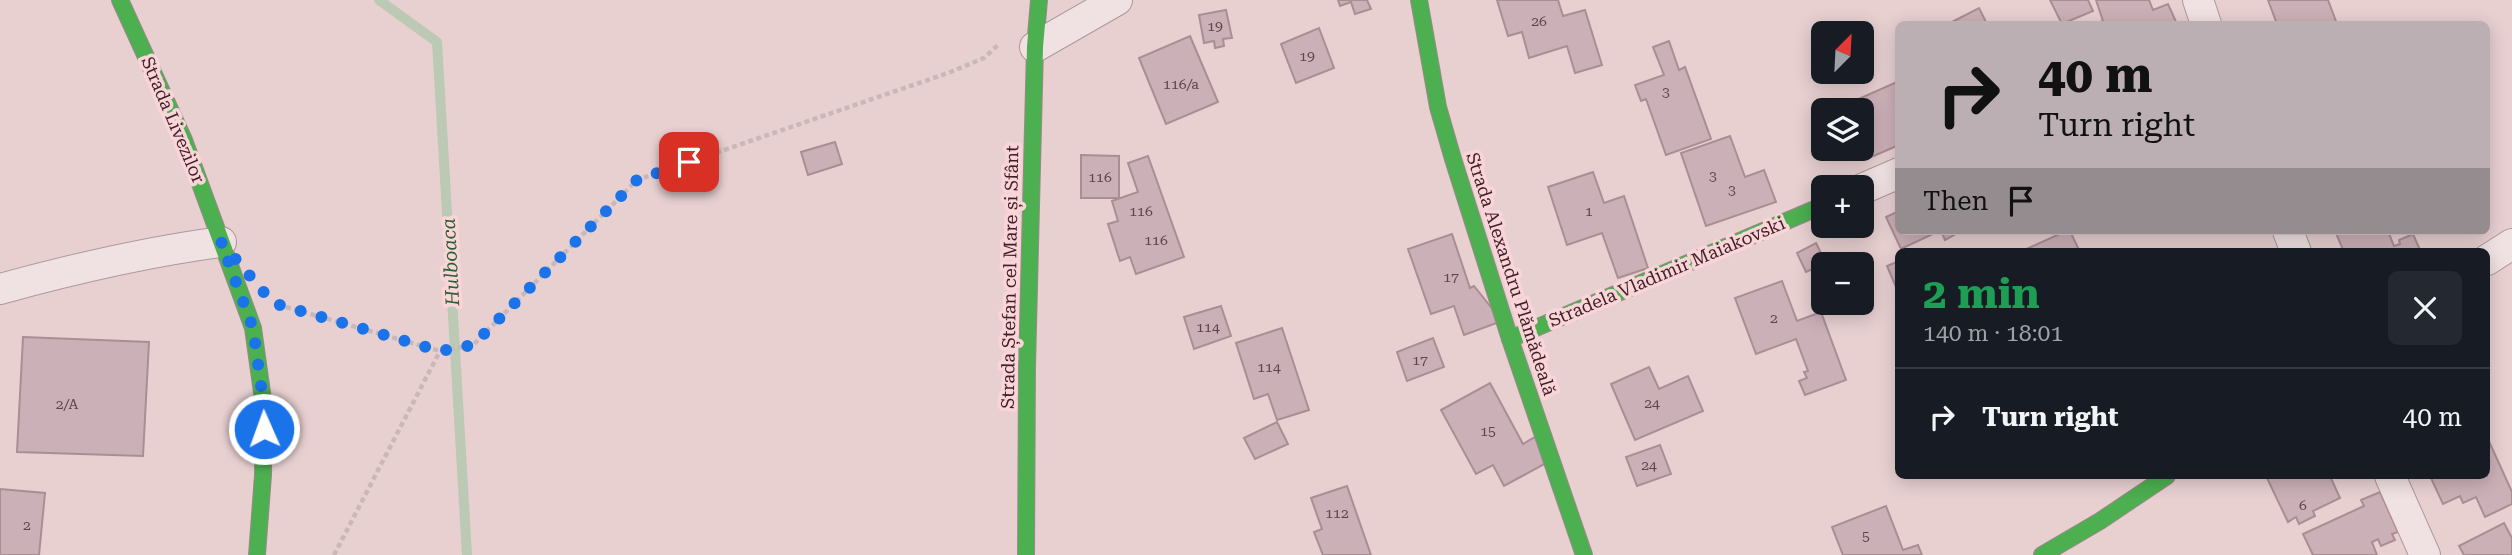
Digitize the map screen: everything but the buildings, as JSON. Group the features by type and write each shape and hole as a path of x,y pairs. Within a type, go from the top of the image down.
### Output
{"street":[{"name":"Strada Livezilor","path":"120,0 184,140 253,328 264,407 263,475 257,555"},
{"path":"1035,47 1117,0"},
{"name":"Strada Alexandru Plămădeală","path":"1419,0 1438,107 1510,339 1584,555"},
{"path":"2198,0 2205,21"},
{"name":"Strada Ștefan cel Mare și Sfânt","path":"1026,555 1027,367 1038,5"},
{"path":"1874,184 1895,175"},
{"name":"Stradela Vladimir Maiakovski","path":"1510,339 1811,211"},
{"path":"0,289 77,267 221,242"},
{"path":"2490,258 2512,244"},
{"path":"2042,555 2100,521 2163,479"},
{"path":"2391,479 2425,555"}],"path":[{"path":"286,307 440,351 473,345 637,180 962,68 984,58 1038,5"},
{"path":"334,555 440,351"}],"waterway":[{"name":"Hulboaca","path":"379,0 437,42 467,555"}],"traffic: fast":[{"path":"120,0 184,140 253,328 264,407 263,475 257,555"},
{"path":"1026,555 1027,367 1035,47 1039,0"},
{"path":"1419,0 1438,107 1453,159 1510,339 1584,555"},
{"path":"1510,339 1811,211"},
{"path":"2042,555 2100,521 2163,479"}],"route":[{"path":"264,429 264,407 253,328 221,242 273,303 440,351 473,345 637,180 689,162"}]}
